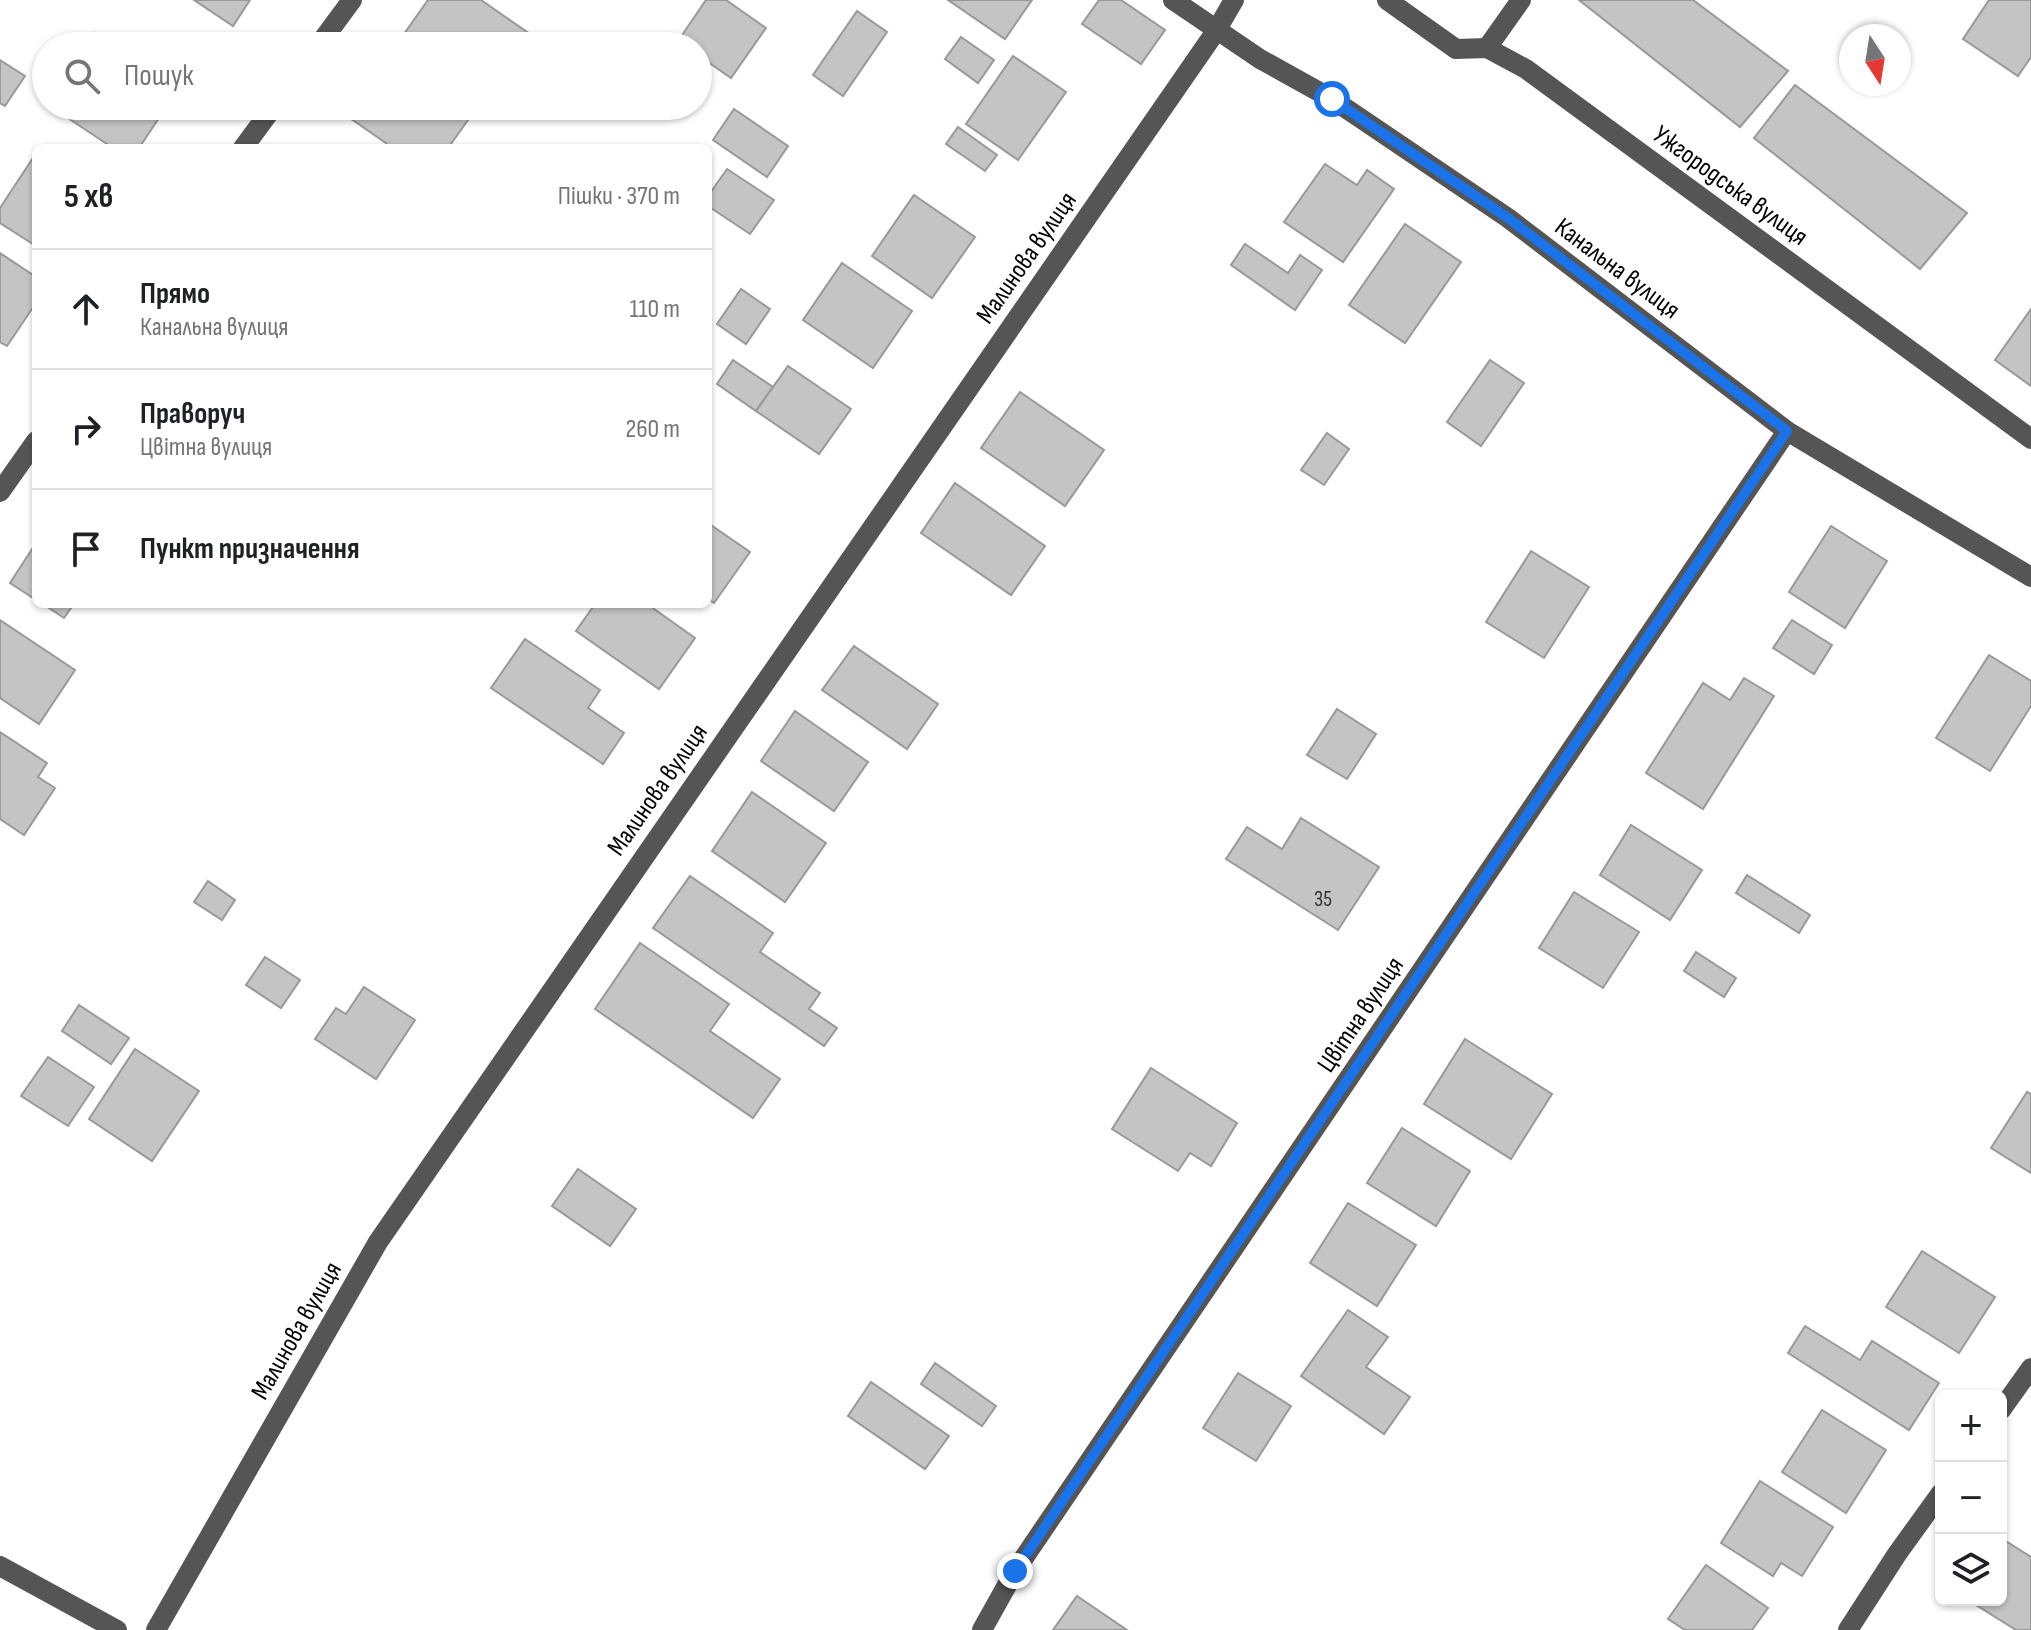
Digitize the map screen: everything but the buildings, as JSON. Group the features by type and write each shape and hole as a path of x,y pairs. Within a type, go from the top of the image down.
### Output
{"street":[{"path":"328,32 352,0"},
{"name":"Канальна вулиця","path":"1173,0 1216,31 1332,99 1508,218 1787,431 2031,577"},
{"name":"Малинова вулиця","path":"156,1630 378,1242 1216,31 1234,0"},
{"name":"Ужгородська вулиця","path":"1387,0 1456,49 1487,48 1526,69 2031,439"},
{"path":"1487,48 1521,0"},
{"path":"246,144 264,120"},
{"name":"Цвітна вулиця","path":"982,1630 1015,1571 1787,431"},
{"path":"0,492 32,447"},
{"path":"2007,1402 2031,1368"},
{"path":"1848,1630 1935,1501"},
{"path":"0,1566 117,1630"}],"route":[{"path":"1015,1571 1787,431 1508,218 1332,99"}]}
